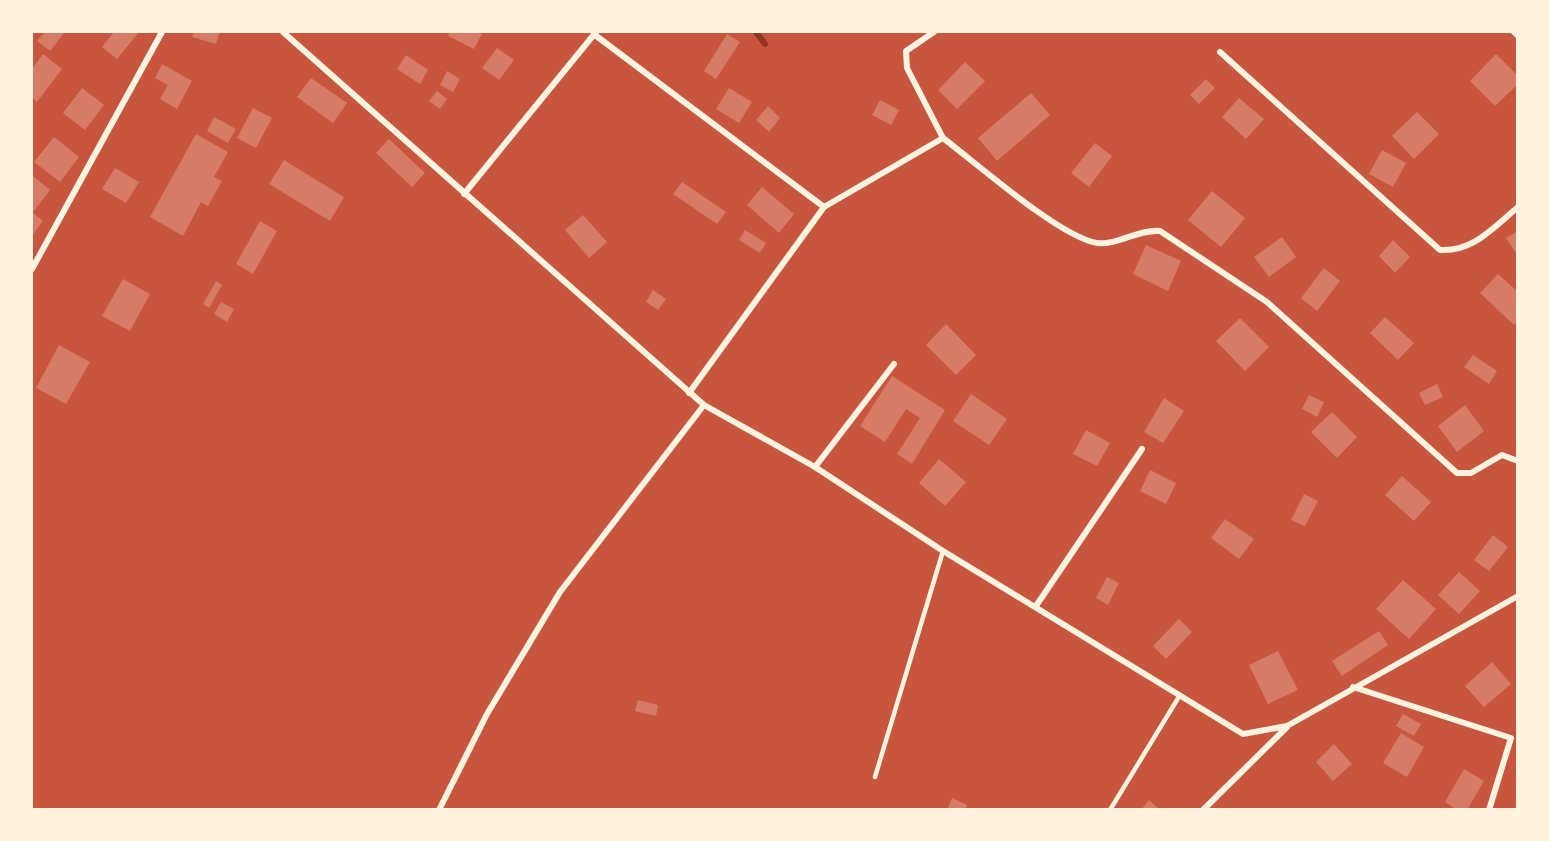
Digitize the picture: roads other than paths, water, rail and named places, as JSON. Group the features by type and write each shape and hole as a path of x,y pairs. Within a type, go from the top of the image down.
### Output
{"street":[{"path":"32,269 162,32"},
{"path":"283,32 704,405 815,467 943,551 1243,734 1287,726"},
{"path":"933,32 906,51 907,68 943,138 1072,235 1099,244 1149,230 1160,231 1267,302 1457,473 1472,473 1502,455 1518,461"},
{"path":"1514,32 1518,36"},
{"path":"464,194 596,33 824,207"},
{"path":"1220,52 1440,250 1457,251 1473,244 1518,207"},
{"path":"689,393 824,207 943,138"},
{"path":"815,467 894,364"},
{"path":"439,810 487,714 560,592 704,405"},
{"path":"1036,606 1142,449"},
{"path":"1203,810 1287,726 1518,596"},
{"path":"1353,687 1514,739 1489,810"}],"lane":[{"path":"875,777 943,551"},
{"path":"1110,810 1180,694"}],"waterway":[{"path":"756,32 765,44"}]}
